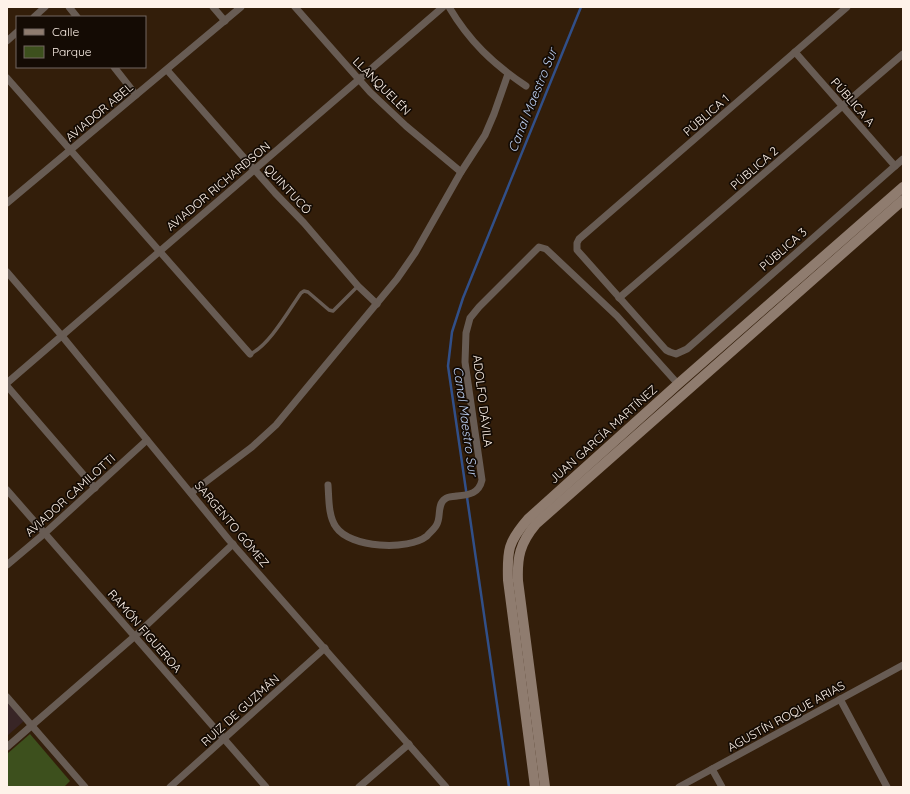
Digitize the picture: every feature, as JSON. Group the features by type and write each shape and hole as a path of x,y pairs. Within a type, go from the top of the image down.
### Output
{"main road":[{"name":"JUAN GARCÍA MARTÍNEZ","path":"535,787 508,580 507,561 510,544 528,519 678,384 903,187"},
{"name":"JUAN GARCÍA MARTÍNEZ","path":"545,787 518,581 519,556 526,538 536,524 903,200"}],"street":[{"path":"35,16 45,7"},
{"path":"69,7 76,16"},
{"path":"213,7 225,21"},
{"name":"AVIADOR ABEL","path":"7,203 242,7"},
{"name":"LLANQUELÉN","path":"295,7 359,81 406,126 461,172"},
{"name":"AVIADOR RICHARDSON","path":"7,383 443,7"},
{"path":"449,7 465,33 494,63 526,86"},
{"name":"PÚBLICA 1","path":"619,298 578,253 576,247 579,239 847,7"},
{"path":"7,41 16,33"},
{"name":"PÚBLICA A","path":"795,52 895,166"},
{"name":"PÚBLICA 2","path":"619,298 903,54"},
{"path":"115,68 136,95"},
{"name":"QUINTUCÓ","path":"167,70 254,170 304,223 358,286 377,304"},
{"path":"191,493 252,447 276,426 397,279 415,253 461,172 479,145 490,124 508,74"},
{"path":"7,78 250,354"},
{"name":"PÚBLICA 3","path":"619,298 666,350 676,354 687,349 903,159"},
{"name":"ADOLFO DÁVILA","path":"328,485 332,518 335,526 344,536 354,541 379,545 416,542 425,537 438,524 443,500 448,497 476,492 480,487 482,480 465,362 466,333 470,318 479,307 539,247 546,249 617,316 678,384"},
{"name":"SARGENTO GÓMEZ","path":"7,272 62,336 233,544 446,787"},
{"path":"7,386 95,488"},
{"name":"AVIADOR CAMILOTTI","path":"7,565 147,440"},
{"name":"RAMÓN FIGUEROA","path":"7,490 266,787"},
{"path":"7,747 135,636 233,544"},
{"name":"RUIZ DE GUZMÁN","path":"170,787 325,648"},
{"name":"AGUSTÍN ROQUE ARIAS","path":"679,787 903,665"},
{"path":"7,697 85,787"},
{"path":"840,699 887,787"},
{"path":"359,787 409,744"},
{"path":"712,769 722,787"}],"lane":[{"path":"250,354 255,352 267,341 301,293 304,291 308,292 329,310 333,311 358,286"}],"shaded area":[{"path":"7,702 24,721 7,736"}],"green space":[{"path":"30,734 70,781 64,787 7,787 7,754"}],"waterway":[{"name":"Canal Maestro Sur","path":"509,787 448,366 452,332 463,298 581,7"}]}
